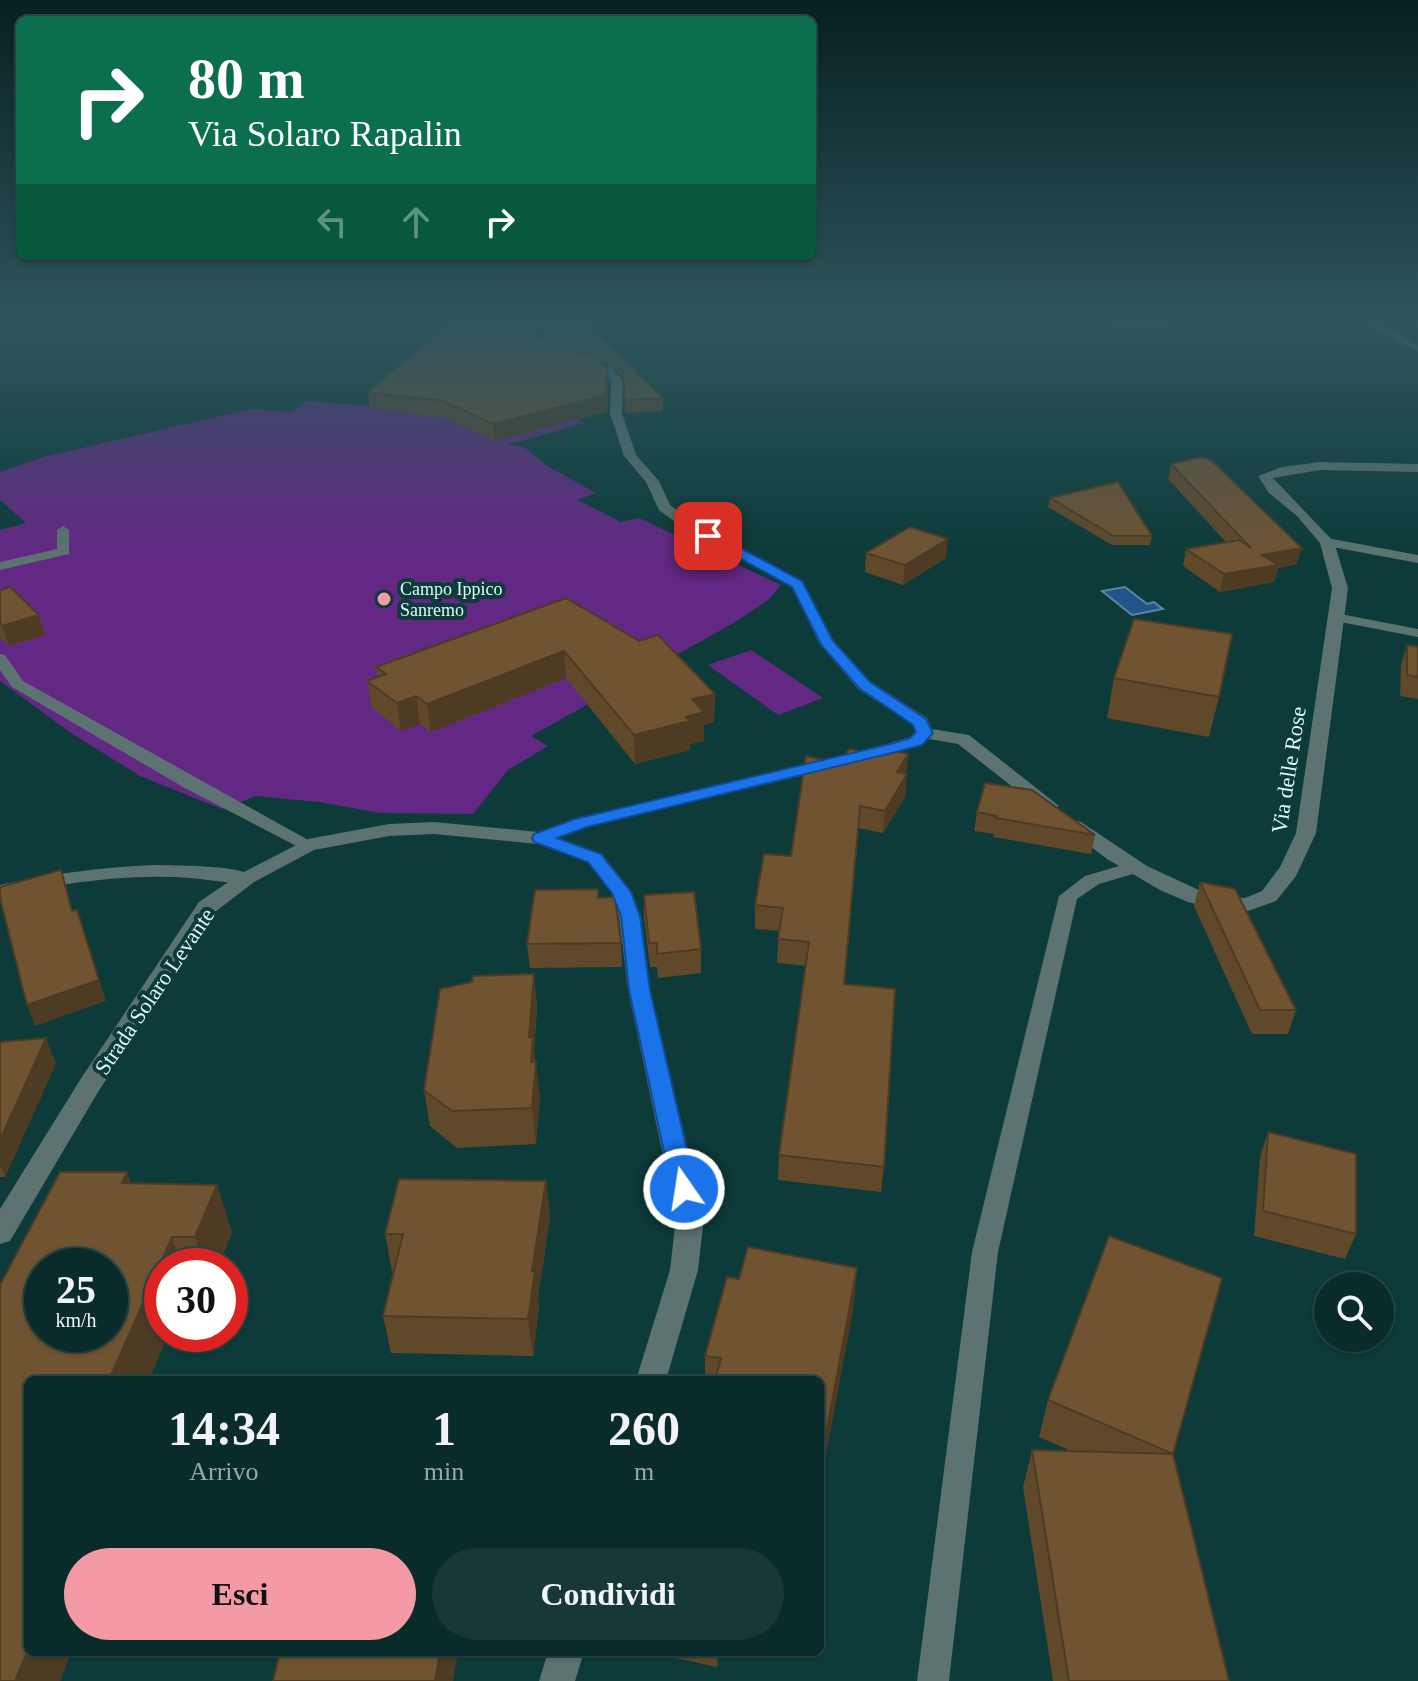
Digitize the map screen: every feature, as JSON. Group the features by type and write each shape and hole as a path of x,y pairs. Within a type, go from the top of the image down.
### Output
{"street":[{"path":"541,838 581,823 895,748 916,741 925,733 921,722 864,685 827,643 798,584 687,524 664,507 652,481 630,456 616,413 616,399"},
{"name":"Via delle Rose","path":"925,733 963,739 1104,849 1178,892 1202,901 1241,905 1269,896 1292,865 1306,833 1340,588 1327,542 1302,513 1274,490 1265,476 1281,470 1304,468 1418,468"},
{"name":"Strada Solaro Levante","path":"0,1233 187,933 207,907 247,878 308,845 389,830 434,828 541,838 595,858 622,892 630,916 639,990 690,1217 684,1270 652,1376"},
{"path":"557,1681 565,1656"}],"lane":[{"path":"0,566 64,551 63,530"},
{"path":"1327,542 1418,559"},
{"path":"1335,617 1418,633"},
{"path":"0,658 17,684 189,783 308,845"},
{"path":"933,1681 985,1252 1068,896 1092,880 1136,867"},
{"path":"0,891 132,869 202,870 247,878"}],"shaded area":[{"name":"Campo Ippico Sanremo","path":"377,399 490,399 560,410 584,423 507,445 524,447 546,465 596,493 577,500 621,522 639,518 781,585 768,600 732,624 531,736 548,746 508,770 473,814 380,813 319,802 256,796 222,809 140,776 71,733 0,681 0,530 26,523 0,500 0,472 43,457 251,409 292,412 305,401 369,406"},
{"path":"751,650 823,698 778,715 708,665"}],"water":[{"path":"1125,587 1147,604 1154,602 1163,609 1132,615 1102,591"}],"building":[{"path":"430,399 589,399 493,424 443,401"},
{"path":"1202,457 1212,461 1302,548 1262,555 1278,565 1224,574 1186,549 1239,540 1251,548 1171,464"},
{"path":"1118,482 1152,536 1114,536 1050,498"},
{"path":"910,527 948,539 905,565 866,553"},
{"path":"10,587 39,615 2,626 0,590"},
{"path":"566,598 639,641 658,635 715,694 692,699 704,712 686,717 690,721 634,735 564,651 427,704 416,696 397,703 367,681 386,674 376,667"},
{"path":"1134,619 1232,634 1219,697 1114,678"},
{"path":"1407,645 1418,647 1418,677 1407,675"},
{"path":"876,747 908,754 897,772 907,774 885,811 860,806 844,984 895,989 884,1167 779,1155 809,942 778,939 783,908 755,905 764,854 791,856 806,756 839,764 849,749 872,754"},
{"path":"985,783 1032,790 1095,835 977,812"},
{"path":"61,870 72,911 77,910 99,980 27,1005 0,898 0,887"},
{"path":"1200,882 1235,889 1296,1010 1260,1010"},
{"path":"598,889 598,898 615,897 621,943 527,944 535,890"},
{"path":"694,892 701,949 657,954 657,943 649,943 644,895"},
{"path":"534,974 529,1037 533,1037 531,1062 536,1062 532,1108 452,1111 424,1090 440,989 472,982 473,976"},
{"path":"46,1038 0,1140 0,1042"},
{"path":"1268,1132 1356,1154 1356,1234 1263,1211"},
{"path":"60,1172 127,1172 122,1183 217,1185 195,1237 172,1237 167,1248 144,1248 144,1301 128,1337 128,1248 24,1248 24,1352 121,1352 111,1376 24,1376 25,1656 15,1681 0,1681 0,1285"},
{"path":"399,1179 546,1181 528,1319 383,1316 403,1234 385,1234"},
{"path":"1109,1236 1222,1278 1173,1454 1048,1400"},
{"path":"748,1247 857,1268 824,1445 824,1376 716,1376 721,1358 705,1356 727,1277 739,1279"},
{"path":"1032,1450 1173,1454 1229,1681 1069,1681"},
{"path":"279,1656 439,1656 435,1681 273,1681"}],"place":[{"name":"Campo Ippico Sanremo","path":"384,599"}],"route":[{"path":"684,1189 639,990 630,916 622,892 595,858 541,838 581,823 895,748 916,741 925,733 921,722 864,685 827,643 798,584 708,536"}]}
